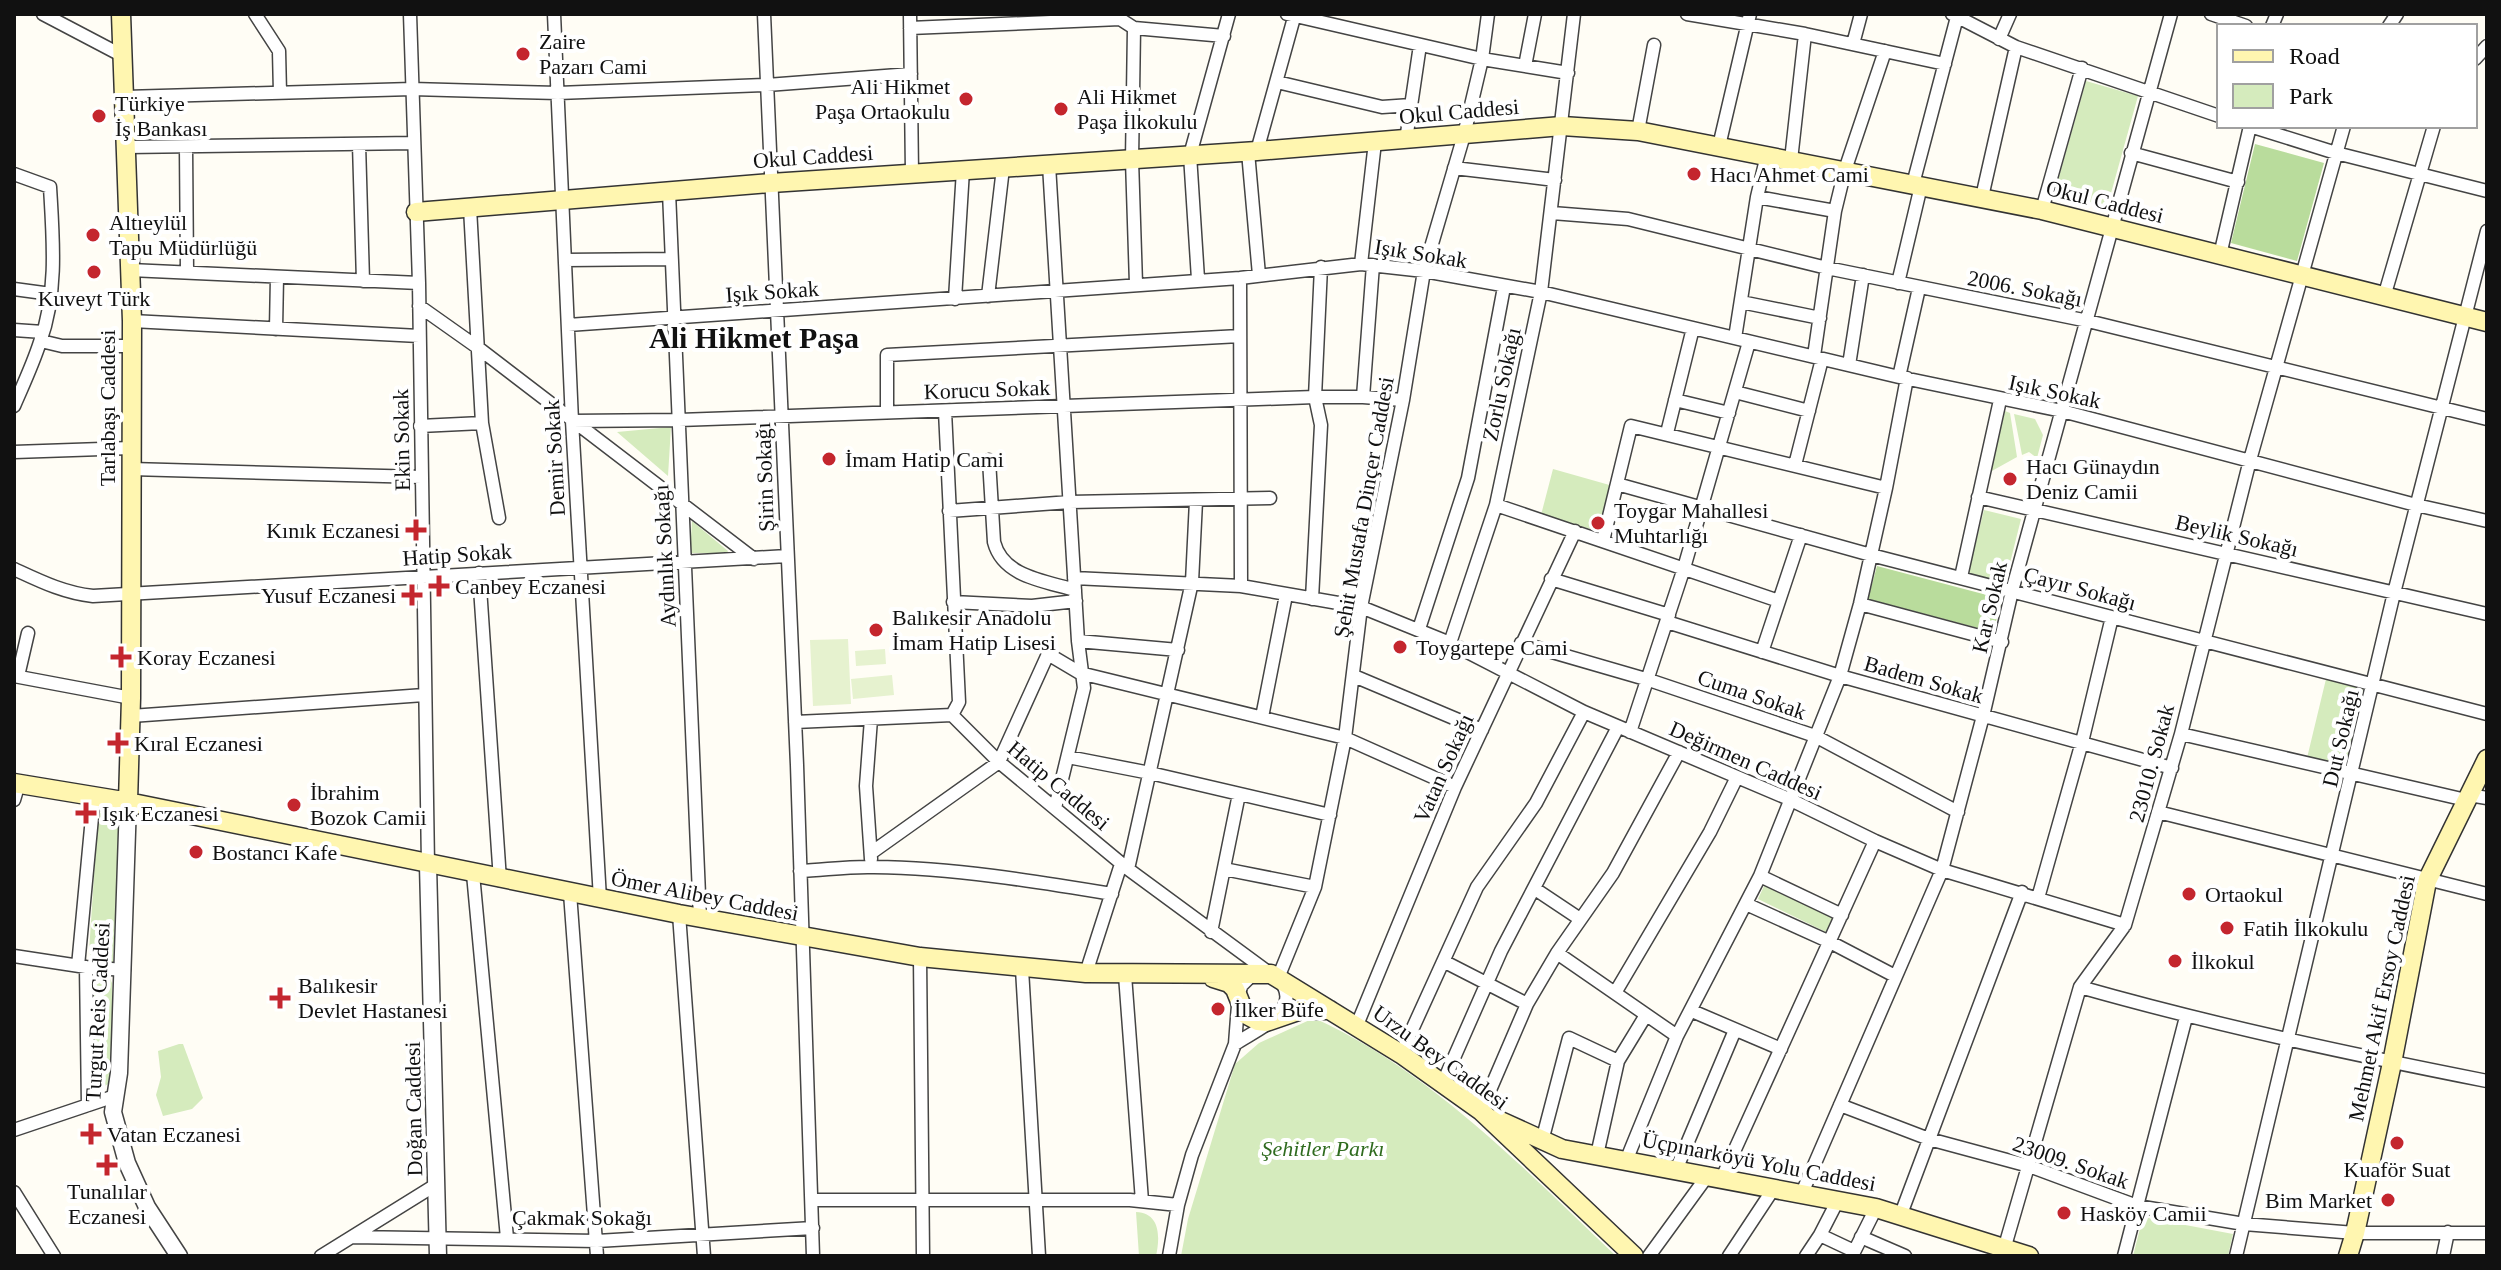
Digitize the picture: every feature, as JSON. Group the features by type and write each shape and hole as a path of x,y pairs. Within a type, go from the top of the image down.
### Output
{"main road":[{"name":"Tarlabaşı Caddesi","path":"121,14 132,321 128,802"},
{"name":"Okul Caddesi","path":"416,212 771,183 1252,152 1562,126 1638,131 1982,197 2487,322"},
{"name":"Mehmet Akif Ersoy Caddesi","path":"2348,1256 2392,1063 2427,881 2474,798 2487,759"},
{"name":"Ömer Alibey Caddesi","path":"16,789 128,802 500,880 803,938 920,957 1086,973 1267,976"},
{"path":"1204,975 1229,983 1235,989 1245,1014 1251,1019 1266,1022 1301,1010 1330,1010"},
{"name":"Urzu Bey Caddesi","path":"1267,976 1357,1025 1481,1111 1634,1256"},
{"name":"Üçpınarköyü Yolu Caddesi","path":"1481,1111 1562,1149 1876,1208 2029,1256"}],"street":[{"path":"43,14 123,56"},
{"path":"255,14 279,51 280,93"},
{"name":"Ekin Sokak","path":"410,14 419,283 428,865"},
{"name":"Demir Sokak","path":"554,14 572,421 600,899"},
{"name":"Şirin Sokağı","path":"764,14 795,722 813,1256"},
{"path":"910,14 912,174"},
{"path":"1198,279 1190,155 1229,14"},
{"name":"Şehit Mustafa Dinçer Caddesi","path":"1267,976 1315,887 1345,738 1361,607 1403,400 1424,271 1464,135 1482,59 1488,14"},
{"path":"1525,66 1535,14"},
{"name":"Zorlu Sokağı","path":"1450,643 1496,505 1541,292 1574,14"},
{"path":"1687,14 1748,19 1945,64"},
{"path":"1853,44 1861,14"},
{"path":"1999,39 2010,14"},
{"name":"Kar Sokak","path":"1802,1193 1942,870 2002,642 2012,591 2171,14"},
{"path":"2211,14 2240,24"},
{"path":"1259,275 1252,152 1277,82 1293,15 1482,59 1568,73"},
{"path":"1898,283 1955,15 1979,21 1999,39 2016,47 2217,115"},
{"path":"910,28 981,20 1120,17 1134,28 1224,36"},
{"path":"1719,146 1748,19"},
{"path":"1134,28 1132,160 1136,284"},
{"path":"1791,160 1805,34"},
{"path":"1406,140 1420,45"},
{"path":"1638,131 1654,45"},
{"path":"1982,197 2016,47"},
{"path":"1795,465 1818,358 1820,318 1835,211 1845,170 1885,51"},
{"path":"2042,210 2082,68"},
{"path":"125,97 412,89 558,93 767,85 911,74"},
{"path":"1277,82 1382,107 1411,105"},
{"path":"2220,255 2250,128"},
{"path":"2256,128 2336,153 2487,191"},
{"name":"23010. Sokak","path":"2005,1246 2080,987 2125,925 2172,768 2225,553 2343,128"},
{"path":"2384,297 2433,128"},
{"path":"1363,397 1375,142"},
{"path":"126,147 414,143"},
{"path":"359,144 363,281"},
{"path":"186,147 187,272"},
{"path":"2131,153 2238,182"},
{"path":"1735,338 1757,197 1767,155"},
{"path":"1049,165 1080,673 1084,688 1055,808"},
{"path":"988,296 1003,168"},
{"path":"1454,168 1555,180"},
{"path":"955,299 963,170"},
{"path":"14,175 50,187 54,241 51,294 42,336 14,406"},
{"name":"Aydınlık Sokağı","path":"669,192 700,918"},
{"path":"1757,197 1835,211"},
{"path":"470,208 482,423 499,518"},
{"name":"2006. Sokağı","path":"1552,213 1628,219 1827,268 2088,321 2487,419"},
{"name":"Dut Sokağı","path":"2236,1256 2394,593 2487,231"},
{"path":"565,260 672,259"},
{"name":"Işık Sokak","path":"568,325 1240,278 1367,264 1541,292 1903,378 2062,411 2416,505 2485,520"},
{"path":"1312,599 1321,425 1315,397 1321,267"},
{"path":"130,270 419,283"},
{"path":"1849,365 1863,275"},
{"path":"276,329 277,277"},
{"path":"1240,278 1241,586"},
{"path":"1419,629 1468,478 1504,287"},
{"path":"1626,1161 1677,1036 1760,876 1840,676 1886,488 1919,288"},
{"path":"14,289 51,294"},
{"path":"1741,302 1820,318"},
{"path":"419,306 754,559"},
{"path":"132,321 419,336"},
{"path":"1667,433 1693,328"},
{"path":"14,330 42,336 62,346 132,346"},
{"path":"887,412 887,355 1240,336"},
{"path":"1442,1085 1486,983 1649,680 1749,342"},
{"path":"1735,392 1809,411"},
{"name":"Korucu Sokak","path":"572,421 679,420 1315,397 1403,400"},
{"path":"1675,400 1729,413"},
{"path":"1961,577 2000,400"},
{"path":"795,722 952,715 959,702 945,411"},
{"path":"420,426 482,423"},
{"path":"1603,541 1631,426 1886,488"},
{"path":"14,452 131,448"},
{"path":"989,460 995,546 1005,563 1021,574 1075,590"},
{"path":"131,469 421,477"},
{"name":"Çayır Sokağı","path":"1617,484 1871,555 2487,714"},
{"name":"Beylik Sokağı","path":"1978,497 2487,614"},
{"path":"949,511 1070,502 1270,498"},
{"path":"1086,973 1124,867 1150,773 1192,582 1196,501"},
{"path":"1496,505 1779,601"},
{"path":"2485,520 2487,505"},
{"name":"Vatan Sokağı","path":"1357,1025 1455,787 1575,531"},
{"path":"1762,652 1801,535"},
{"name":"Hatip Sokak","path":"14,569 75,594 130,594 787,556"},
{"path":"479,573 500,880"},
{"name":"Badem Sokak","path":"1551,579 1840,676 2172,768"},
{"name":"Değirmen Caddesi","path":"1075,590 1192,582 1241,586 1361,607 1450,643 1584,712 1789,799 1942,870 2125,925"},
{"path":"953,602 1032,606 1075,590"},
{"path":"1262,717 1286,595"},
{"path":"1860,604 2002,642"},
{"path":"2038,898 2082,742 2112,617"},
{"path":"28,633 16,676 131,707 424,695"},
{"path":"1078,641 1178,650"},
{"name":"Cuma Sokak","path":"1521,643 1649,680 1815,736 1958,812"},
{"path":"871,860 999,762 1048,654 1080,673 1345,738 1455,787"},
{"path":"1354,676 1482,730"},
{"path":"1401,1054 1477,887 1536,803 1584,712"},
{"name":"Hatip Caddesi","path":"952,715 999,762 1124,867 1267,976"},
{"path":"871,719 866,786 871,860"},
{"path":"2181,734 2352,774 2474,798"},
{"path":"1481,1111 1527,1004 1557,953 1613,873 1679,752"},
{"path":"1068,757 1330,815"},
{"path":"1615,993 1710,832 1737,777"},
{"path":"1211,932 1239,794"},
{"path":"88,1105 82,966 94,796"},
{"name":"Turgut Reis Caddesi","path":"128,802 124,970 119,1073 113,1112 127,1163 147,1207 179,1256"},
{"path":"2158,812 2487,894"},
{"path":"1649,1256 1715,1177 1781,1049 1875,841"},
{"path":"800,871 871,860 1112,894"},
{"name":"Doğan Caddesi","path":"428,865 438,1256"},
{"path":"1224,869 1315,887"},
{"path":"473,874 507,1238"},
{"path":"1760,876 1842,915"},
{"path":"1535,889 1580,919"},
{"path":"1901,1214 2022,892"},
{"path":"570,893 597,1256"},
{"path":"1746,904 1895,976"},
{"path":"679,914 705,1235 704,1256"},
{"path":"1557,953 1677,1036"},
{"path":"14,956 124,970"},
{"path":"920,957 923,1256"},
{"path":"1445,962 1527,1004"},
{"path":"1022,969 1039,1256"},
{"path":"1125,975 1142,1201"},
{"path":"1169,1256 1178,1205 1192,1155 1235,1044 1242,985 1267,976 1287,992 1285,1008 1274,1019 1235,1044"},
{"path":"2080,987 2288,1042 2487,1081"},
{"path":"1692,1011 1781,1049"},
{"path":"1597,1155 1618,1061 1646,1015"},
{"path":"2124,1256 2186,1017"},
{"path":"1676,1170 1735,1030"},
{"path":"1542,1141 1569,1038 1618,1061"},
{"path":"14,1130 115,1096"},
{"name":"23009. Sokak","path":"1840,1105 1929,1139 2029,1166 2137,1206 2244,1224 2355,1233 2487,1233"},
{"path":"321,1256 437,1184"},
{"path":"1729,1256 1774,1188"},
{"path":"14,1192 54,1256"},
{"path":"812,1200 1142,1201 1178,1205"},
{"path":"1806,1256 1838,1200"},
{"path":"1820,1235 1853,1254 1876,1208"},
{"name":"Çakmak Sokağı","path":"352,1237 438,1236 597,1241 813,1228"},
{"path":"2443,1256 2448,1232"},
{"path":"1861,1237 1905,1256"}],"green space":[{"path":"2086,81 2138,96 2108,204 2104,206 2058,197 2056,187"},
{"path":"2255,144 2324,163 2297,261 2231,243"},
{"path":"2005,411 2010,413 2017,457 1990,472"},
{"path":"2014,414 2035,419 2043,435 2037,458 2029,452 2022,455"},
{"path":"671,427 668,476 617,432"},
{"path":"1553,469 1613,486 1601,532 1541,515"},
{"path":"1984,510 2021,519 2005,583 1968,574"},
{"path":"692,521 728,551 727,553 690,553"},
{"path":"1877,566 2002,599 1993,632 1868,599"},
{"path":"848,639 851,704 813,706 810,640"},
{"path":"885,649 886,664 856,666 855,651"},
{"path":"892,675 894,695 853,699 851,679"},
{"path":"2326,679 2364,688 2345,767 2307,758"},
{"path":"102,812 120,818 113,962 110,964 92,959 89,952 98,815"},
{"path":"1765,884 1833,916 1826,932 1758,899"},
{"path":"110,979 112,983 113,1072 108,1084 94,1093 91,1090 90,980"},
{"name":"Şehitler Parkı","path":"1314,1018 1357,1040 1437,1094 1511,1156 1616,1256 1181,1256 1188,1219 1235,1064 1259,1043"},
{"path":"183,1044 203,1098 192,1109 163,1116 156,1095 161,1077 158,1051"},
{"path":"1136,1212 1150,1217 1157,1228 1156,1256 1139,1256"},
{"path":"2143,1217 2233,1234 2228,1256 2133,1256"}],"place":[{"name":"Zaire Pazarı Cami","path":"523,54"},
{"name":"Ali Hikmet Paşa Ortaokulu","path":"966,99"},
{"name":"Ali Hikmet Paşa İlkokulu","path":"1061,109"},
{"name":"Türkiye İş Bankası","path":"99,116"},
{"name":"Hacı Ahmet Cami","path":"1694,174"},
{"name":"Altıeylül Tapu Müdürlüğü","path":"93,235"},
{"name":"Kuveyt Türk","path":"94,272"},
{"name":"İmam Hatip Cami","path":"829,459"},
{"name":"Hacı Günaydın Deniz Camii","path":"2010,479"},
{"name":"Toygar Mahallesi Muhtarlığı","path":"1598,523"},
{"name":"Kınık Eczanesi","path":"416,530"},
{"name":"Canbey Eczanesi","path":"439,586"},
{"name":"Yusuf Eczanesi","path":"412,595"},
{"name":"Balıkesir Anadolu İmam Hatip Lisesi","path":"876,630"},
{"name":"Toygartepe Cami","path":"1400,647"},
{"name":"Koray Eczanesi","path":"121,657"},
{"name":"Kıral Eczanesi","path":"118,743"},
{"name":"İbrahim Bozok Camii","path":"294,805"},
{"name":"Işık Eczanesi","path":"86,813"},
{"name":"Bostancı Kafe","path":"196,852"},
{"name":"Ortaokul","path":"2189,894"},
{"name":"Fatih İlkokulu","path":"2227,928"},
{"name":"İlkokul","path":"2175,961"},
{"name":"Balıkesir Devlet Hastanesi","path":"280,998"},
{"name":"İlker Büfe","path":"1218,1009"},
{"name":"Vatan Eczanesi","path":"91,1134"},
{"name":"Kuaför Suat","path":"2397,1143"},
{"name":"Tunalılar Eczanesi","path":"107,1165"},
{"name":"Bim Market","path":"2388,1200"},
{"name":"Hasköy Camii","path":"2064,1213"}],"district":[{"name":"Ali Hikmet Paşa","path":"754,338"}]}
